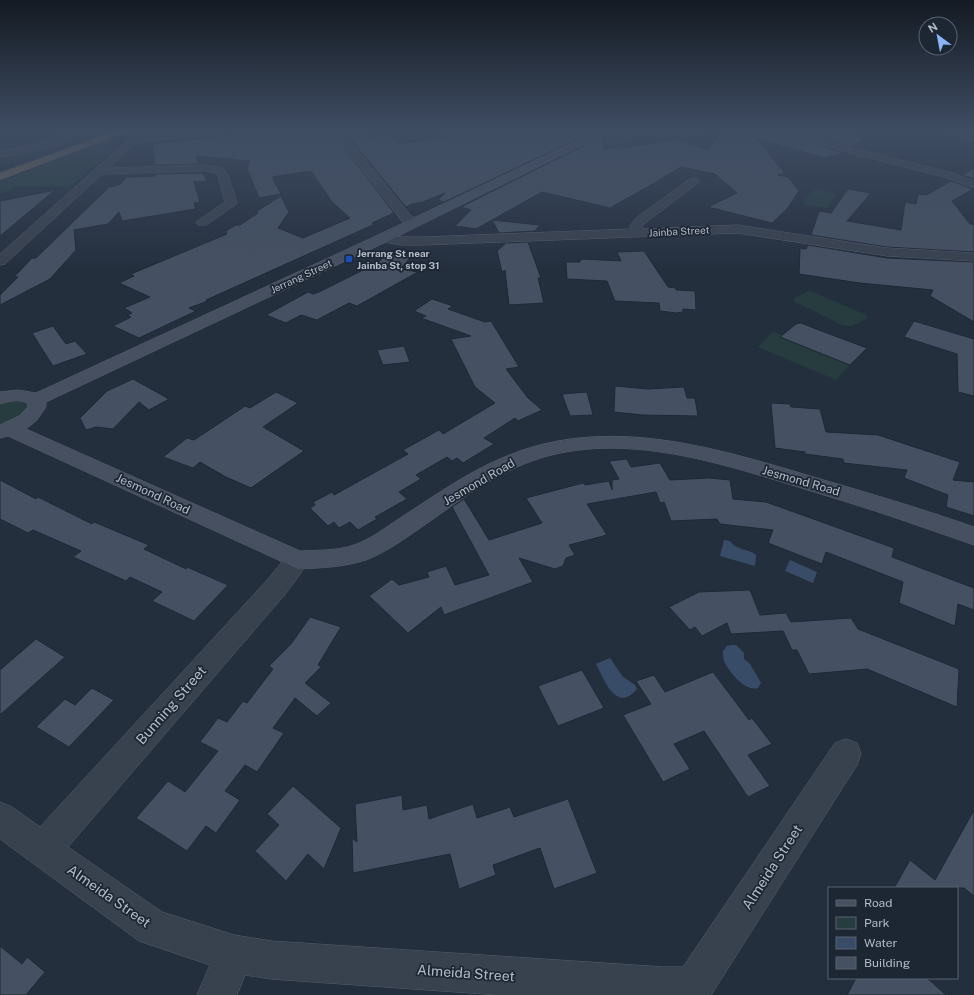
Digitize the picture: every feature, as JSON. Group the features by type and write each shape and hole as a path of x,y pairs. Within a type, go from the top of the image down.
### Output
{"street":[{"path":"0,261 94,176"},
{"path":"202,222 231,203 223,176"},
{"path":"373,176 407,219 415,222"},
{"name":"Jerrang Street","path":"36,400 383,238 510,176"},
{"path":"952,176 974,185"},
{"path":"639,233 636,226 640,221 694,181"},
{"name":"Jainba Street","path":"383,238 402,241 423,241 743,229 887,252 974,257"},
{"path":"0,398 18,395 29,396 36,400 37,407 33,414 24,422 5,430"},
{"name":"Jesmond Road","path":"5,430 298,560 334,558 364,551 510,462 538,452 566,445 616,442 675,447 705,454 840,492 974,536"},
{"name":"Bunning Street","path":"43,849 278,585 298,560"},
{"name":"Almeida Street","path":"0,819 152,928 234,954 270,960 664,987 695,991 846,754"},
{"path":"217,995 234,954"}],"green space":[{"path":"14,176 82,176 69,187 16,187 0,194 0,182"},
{"path":"815,189 837,194 827,208 805,205 801,202"},
{"path":"809,291 866,315 868,318 852,326 842,325 795,302 793,299"},
{"path":"772,332 782,335 789,341 850,365 836,380 758,347"},
{"path":"12,401 23,402 28,406 27,410 21,416 0,425 0,403"}],"water":[{"path":"724,540 730,541 739,548 750,551 756,555 755,566 720,556"},
{"path":"790,560 817,572 813,583 785,571"},
{"path":"736,645 744,653 744,659 750,664 761,683 758,688 748,687 743,684 726,665 723,651 727,646"},
{"path":"610,658 623,677 635,685 637,689 630,696 623,698 617,696 612,692 603,678 596,664"}],"building":[{"path":"205,176 207,181 194,182 200,202 194,203 196,209 122,221 119,212 108,224 74,230 76,250 50,279 0,305 0,295 18,277 14,277 32,258 36,258 109,187 119,185 127,177"},
{"path":"250,176 276,176 272,177 281,194 259,198"},
{"path":"315,176 366,176 394,213 372,223 375,224 206,300 208,301 189,308 196,311 139,338 113,326 131,317 127,315 132,313 124,308 150,297 119,283 134,276 131,274 227,234 226,231 236,225 240,225 258,213 257,211 281,196 289,212 278,228 303,238 350,218 332,202"},
{"path":"381,176 498,176 444,202 438,200 445,193 406,207"},
{"path":"522,176 665,176 610,208 542,192 476,229 455,226 471,210 461,207"},
{"path":"718,176 785,176 788,177 799,191 787,209 772,223 708,207 737,193"},
{"path":"951,181 973,189 952,201 970,224 974,224 974,252 887,247 811,235 819,211 831,213 848,189 871,193 847,221 901,230 905,202 916,204 918,194 926,195"},
{"path":"55,190 0,236 0,201"},
{"path":"492,220 540,225 535,231 499,233"},
{"path":"528,242 541,278 538,278 544,303 509,305 505,270 502,272 497,251 506,243"},
{"path":"808,245 887,258 974,262 974,322 930,296 933,290 860,283 799,274 800,248 806,249"},
{"path":"390,250 414,254 400,269 418,272 357,306 349,303 317,320 301,315 286,323 266,315 308,292 313,294 319,292 373,265 375,266"},
{"path":"644,251 668,287 676,288 676,290 695,291 696,310 683,309 683,312 677,313 660,311 659,303 615,301 607,281 567,279 566,262 580,262 580,260 583,259 621,261 617,252"},
{"path":"432,299 453,306 448,309 485,322 491,321 519,367 506,369 528,398 542,410 518,421 515,418 484,438 494,444 463,463 457,458 452,461 447,457 416,475 421,479 399,492 407,499 375,517 377,519 358,530 350,522 339,528 334,522 328,526 310,508 315,505 313,502 332,492 334,495 408,454 403,450 439,430 443,434 495,403 475,387 451,339 471,336 421,318 426,316 414,311"},
{"path":"914,321 974,339 974,396 958,392 957,354 904,337"},
{"path":"801,323 867,348 850,365 780,337 796,324"},
{"path":"53,326 66,344 75,341 87,354 53,366 32,333"},
{"path":"404,346 410,362 383,365 377,350"},
{"path":"133,379 169,399 149,410 139,402 113,429 96,427 86,430 80,418 107,391"},
{"path":"615,386 648,389 684,387 687,398 695,398 698,416 643,415 614,412"},
{"path":"276,392 298,403 263,427 304,451 251,488 226,477 200,462 193,468 163,457 187,438 194,440 245,406 250,408"},
{"path":"587,392 593,415 570,416 562,394"},
{"path":"771,403 790,404 791,407 820,409 826,432 878,435 960,462 953,480 974,482 974,516 946,507 948,495 904,478 907,470 844,463 843,459 775,448"},
{"path":"627,459 631,467 660,463 670,480 709,478 730,480 733,499 766,502 894,548 892,557 974,588 974,610 958,604 955,626 899,603 903,582 826,552 822,564 768,543 773,530 720,524 717,519 671,521 664,502 660,503 656,492 587,504 607,535 569,545 575,555 566,558 563,566 555,569 519,558 533,582 444,615 441,607 408,633 369,596 392,579 399,585 429,577 427,572 446,566 455,585 489,575 452,507 464,499 489,540 542,523 526,498 583,483 585,485 609,481 612,490 612,480 619,479 609,461"},
{"path":"0,480 36,499 38,497 92,524 94,522 149,545 144,549 186,569 187,567 228,585 194,621 152,601 162,592 130,577 126,581 73,557 81,551 33,530 28,533 0,519"},
{"path":"750,590 760,615 786,613 791,622 851,618 858,629 959,669 957,707 867,669 809,674 797,650 792,650 783,631 731,634 727,623 702,636 695,627 690,630 669,607 699,592"},
{"path":"310,617 341,627 318,665 321,667 305,683 331,703 317,716 295,698 273,728 284,733 257,772 245,765 225,791 240,800 216,833 206,826 187,851 136,818 168,781 185,792 218,751 200,742 218,718 227,722 243,701 247,703 273,669 269,666 291,644"},
{"path":"36,639 65,657 0,715 0,670"},
{"path":"582,670 604,708 558,726 538,686"},
{"path":"713,672 749,720 752,718 772,744 748,755 770,786 748,797 704,731 674,744 690,769 663,782 623,715 651,704 636,681 654,675 665,692"},
{"path":"92,688 114,700 69,747 36,727 65,699 75,705"},
{"path":"293,786 341,828 324,869 308,854 286,881 255,851 279,825 267,814"},
{"path":"402,795 403,810 427,805 429,819 473,804 477,818 510,807 514,817 568,799 597,873 554,889 540,848 493,865 496,875 459,889 450,854 353,873 352,838 357,842 355,804"},
{"path":"974,810 974,896 964,888 958,887 895,887 910,860 935,880"},
{"path":"0,946 22,964 27,957 45,972 26,995 0,995"},
{"path":"855,979 928,979 946,995 847,995"}],"place":[{"name":"Jerrang St near Jainba St, stop 31","path":"349,259"}]}
